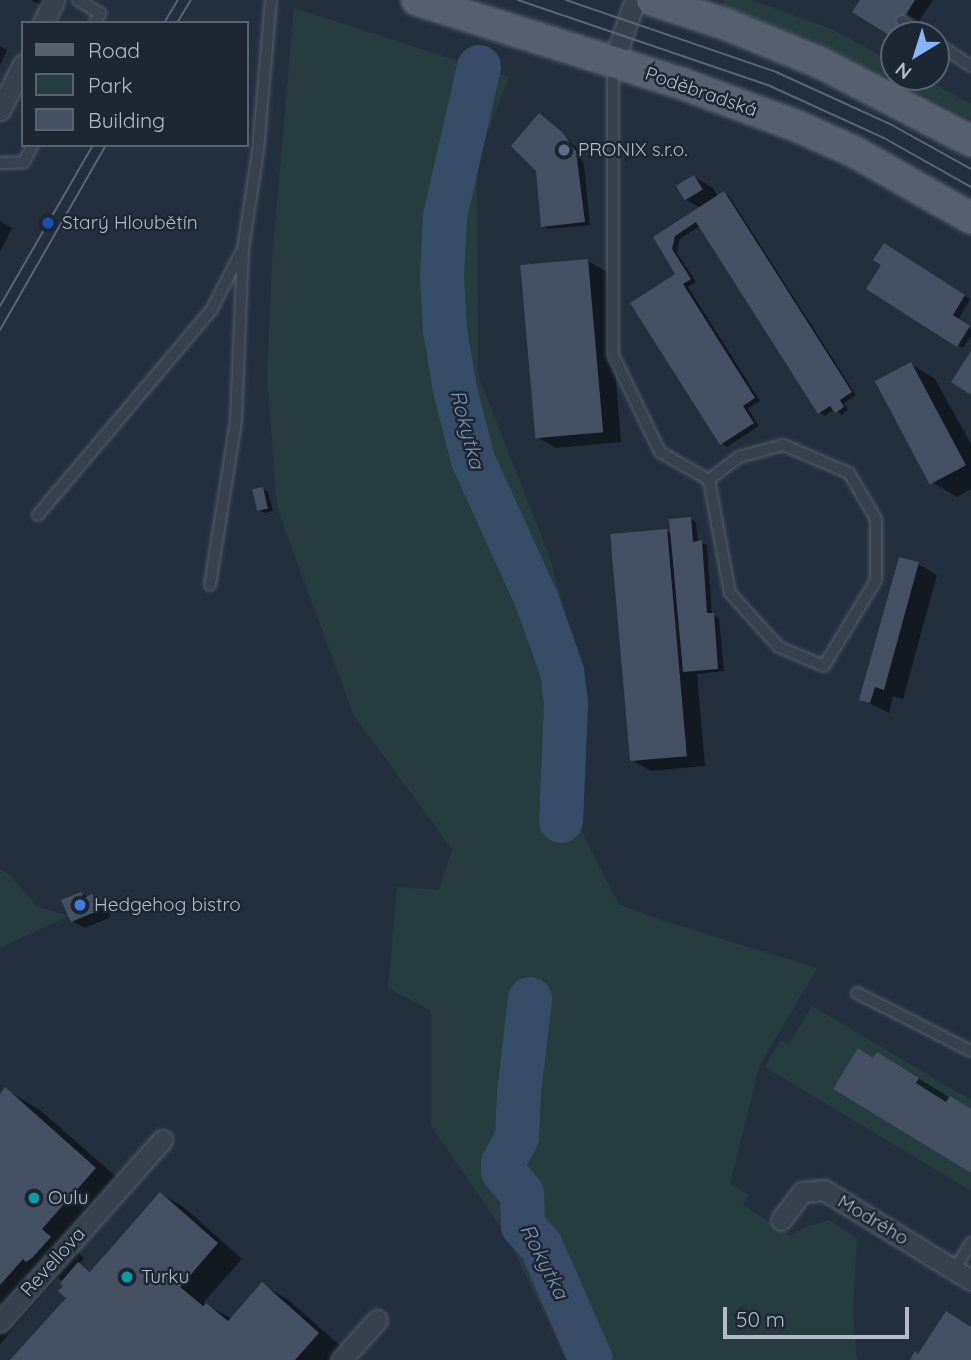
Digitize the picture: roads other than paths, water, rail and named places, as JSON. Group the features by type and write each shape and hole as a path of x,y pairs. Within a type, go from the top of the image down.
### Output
{"main road":[{"name":"Poděbradská","path":"417,0 695,88 825,138 914,183 971,218"},
{"path":"652,0 725,24 821,64 971,141"}],"street":[{"path":"44,21 54,0"},
{"path":"614,63 635,0"},
{"path":"0,110 21,68"},
{"name":"Revellova","path":"0,1322 162,1140"},
{"name":"Modrého","path":"781,1220 803,1192 824,1190 963,1275"},
{"path":"341,1360 377,1320"}],"lane":[{"path":"78,0 100,13 96,21"},
{"path":"210,585 236,421 243,249 258,152 271,0"},
{"path":"950,52 971,66"},
{"path":"614,63 613,355 660,452 709,480 730,593 779,647 824,666 876,580 876,519 849,473 783,445 739,457 709,480"},
{"path":"0,163 24,162 32,147"},
{"path":"38,515 212,309 243,249"},
{"path":"857,993 971,1051"},
{"path":"963,1275 971,1243"}],"waterway":[{"name":"Rokytka","path":"479,67 445,217 442,277 445,330 455,390 473,460 536,598 562,671 566,704 561,821"},
{"name":"Rokytka","path":"530,999 519,1093 517,1137 503,1163 503,1171 522,1194 523,1226 541,1246 591,1360"}],"tram line":[{"path":"165,21 178,0"},
{"path":"178,21 191,0"},
{"path":"518,0 770,86 884,138 971,187"},
{"path":"566,0 776,72 890,124 971,169"},
{"path":"0,306 92,147"},
{"path":"0,330 105,147"}],"place":[{"name":"PRONIX s.r.o.","path":"564,150"},
{"name":"Starý Hloubětín","path":"48,223"},
{"name":"Hedgehog bistro","path":"80,905"},
{"name":"Oulu","path":"34,1198"},
{"name":"Turku","path":"127,1277"}]}
